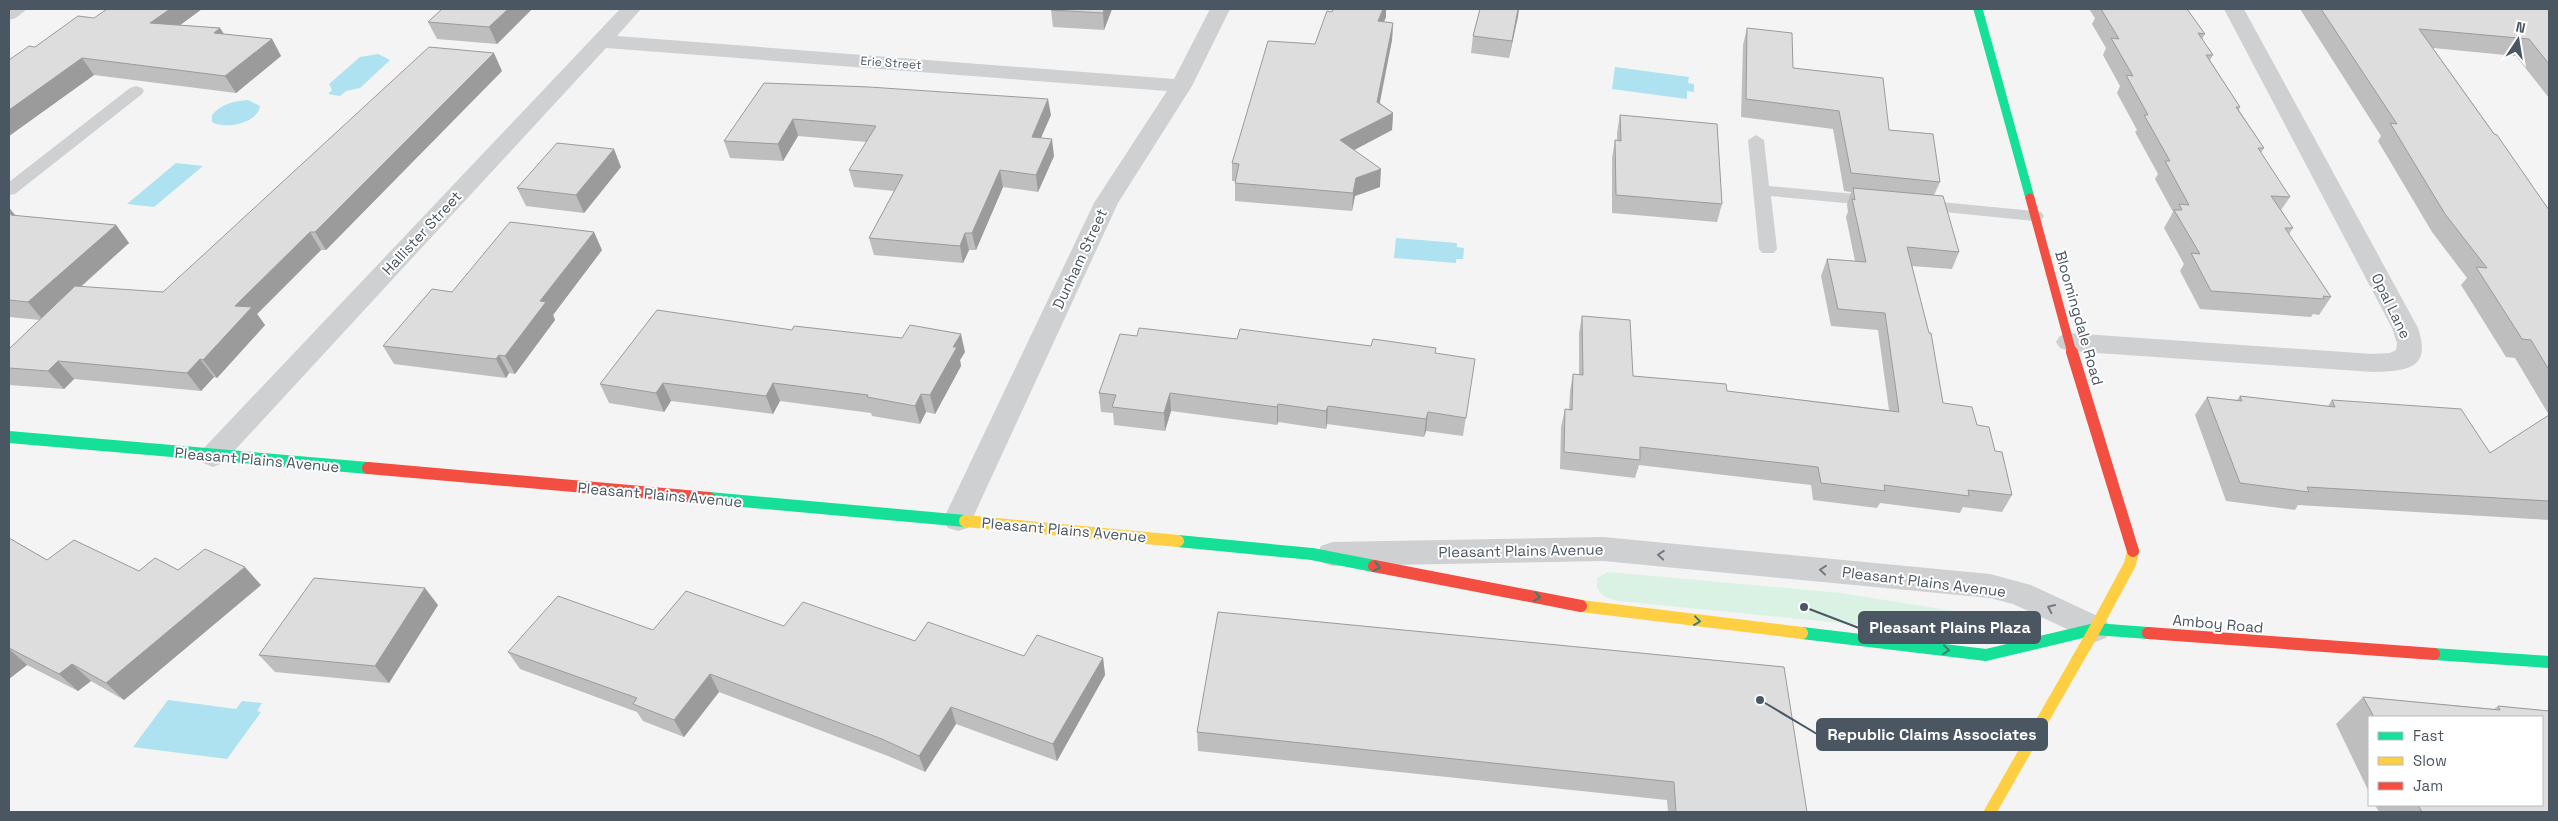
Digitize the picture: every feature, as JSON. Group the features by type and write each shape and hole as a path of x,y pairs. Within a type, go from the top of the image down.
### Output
{"street":[{"path":"9,14 17,9"},
{"name":"Hallister Street","path":"212,456 631,9"},
{"name":"Dunham Street","path":"958,520 1106,203 1181,86 1220,9"},
{"name":"Bloomingdale Road","path":"1978,9 2069,342 2133,550 2130,564 2095,629"},
{"name":"Opal Lane","path":"2069,342 2373,363 2394,362 2409,355 2410,342 2405,328 2234,9"},
{"name":"Erie Street","path":"602,41 1181,86"},
{"name":"Pleasant Plains Avenue","path":"9,438 958,520 1312,554 1602,610 1986,655 2095,629"},
{"name":"Pleasant Plains Avenue","path":"1312,554 1603,549 1990,586 2020,594 2095,629"},
{"path":"1990,812 2095,629"},
{"name":"Amboy Road","path":"2095,629 2549,662"}],"lane":[{"path":"9,190 136,91"},
{"path":"1756,140 1768,249"},
{"path":"1761,190 1888,202"},
{"path":"1908,204 2035,216"}],"green space":[{"path":"1608,572 1841,593 1978,615 1990,622 1994,630 1989,636 1971,636 1618,601 1603,596 1597,588 1597,578"}],"water":[{"path":"378,54 390,60 360,88 346,91 340,96 328,94 332,90 329,84 360,57"},
{"path":"1615,67 1689,77 1688,83 1694,84 1694,92 1687,91 1687,99 1612,89"},
{"path":"248,100 260,106 258,112 247,121 232,125 212,122 212,115 219,108 233,102"},
{"path":"176,163 203,166 154,207 127,204"},
{"path":"1396,238 1457,243 1457,247 1464,248 1463,259 1456,259 1456,263 1394,258"},
{"path":"168,700 236,709 242,701 262,703 257,711 261,712 227,759 133,747"}],"building":[{"path":"107,9 170,9 150,23 220,28 214,33 272,39 225,76 82,58 9,110 9,60 29,46 35,47 78,16 94,18"},
{"path":"442,9 508,9 489,27 428,22"},
{"path":"1051,9 1104,9 1103,13"},
{"path":"1333,9 1383,9 1378,21 1393,23 1377,102 1393,113 1340,140 1381,169 1356,178 1353,193 1235,183 1239,164 1232,163 1268,41 1315,44 1327,11 1332,12"},
{"path":"1480,9 1518,9 1512,41 1473,36"},
{"path":"2101,9 2187,9 2205,34 2198,33 2213,55 2206,55 2240,107 2236,107 2264,148 2258,148 2290,197 2271,196 2293,228 2285,228 2331,297 2323,296 2324,299 2211,291 2191,253 2200,254 2174,210 2182,210 2179,204 2189,205 2165,161 2170,161 2144,115 2148,115 2126,75 2133,76 2111,38 2119,39"},
{"path":"2321,9 2547,9 2549,11 2549,64 2529,39 2419,29 2494,134 2497,135 2549,210 2549,370 2531,340 2522,339 2476,267 2487,268 2445,214 2390,123 2397,124"},
{"path":"1747,28 1792,33 1793,68 1883,78 1889,130 1933,134 1940,182 1851,173 1839,111 1746,99"},
{"path":"429,47 494,53 315,232 310,232 235,306 252,307 203,360 200,359 187,373 58,361 48,371 9,368 9,349 75,286 163,292"},
{"path":"764,83 869,87 1048,99 1032,137 1052,139 1036,175 1000,170 972,233 965,233 960,246 869,238 903,175 849,170 876,126 793,119 778,144 724,141"},
{"path":"1620,115 1717,124 1722,204 1616,195 1615,140 1621,141"},
{"path":"557,143 614,149 576,195 517,188"},
{"path":"1853,188 1943,196 1959,252 1907,247 1929,333 1931,333 1943,403 1972,407 1977,425 1989,427 1995,451 2002,452 2012,495 1968,490 1969,496 1884,485 1885,491 1821,483 1818,467 1640,447 1640,460 1564,452 1565,409 1572,410 1573,374 1583,375 1582,316 1630,320 1633,376 1726,384 1727,391 1899,412 1885,313 1838,309 1827,259 1866,262 1852,199 1855,200"},
{"path":"9,208 11,215 116,225 28,302 9,300"},
{"path":"510,222 594,232 540,301 546,302 505,356 499,355 496,359 383,346 432,289 452,292"},
{"path":"657,310 792,330 794,326 902,338 910,325 961,334 953,347 957,347 930,395 921,394 915,406 867,397 868,395 773,383 766,396 663,383 656,393 600,384"},
{"path":"1139,328 1237,339 1240,329 1371,346 1373,339 1436,348 1435,353 1475,359 1466,418 1428,412 1426,419 1328,406 1326,411 1278,404 1277,407 1170,393 1164,413 1112,407 1116,395 1099,393 1120,334 1137,336"},
{"path":"2240,396 2335,407 2332,400 2461,409 2490,453 2549,415 2549,501 2307,487 2309,492 2240,483 2207,397 2242,401"},
{"path":"9,538 47,560 74,540 139,571 155,558 178,570 205,549 245,567 106,683 72,664 59,674 9,648"},
{"path":"314,578 425,588 375,666 259,655"},
{"path":"686,591 784,626 803,602 915,641 928,622 1024,656 1037,635 1103,658 1053,744 951,707 919,756 882,739 710,674 674,720 633,704 637,698 508,652 558,596 653,630"},
{"path":"1218,612 1784,667 1807,812 1676,812 1674,782 1197,732"},
{"path":"2363,697 2500,710 2498,706 2549,711 2549,812 2422,812 2419,806 2543,806 2543,716 2373,716"}],"traffic: fast":[{"path":"1978,9 2030,198"},
{"path":"9,437 368,468"},
{"path":"709,498 965,521"},
{"path":"1178,541 1312,554 1374,566"},
{"path":"1802,633 1986,655 2095,629 2148,633"},
{"path":"2434,654 2549,662"}],"traffic: slow":[{"path":"965,521 1178,541"},
{"path":"1990,812 2095,629 2130,564 2133,551"},
{"path":"1581,606 1802,633"}],"traffic: jam":[{"path":"2030,198 2069,342 2133,551"},
{"path":"368,468 709,498"},
{"path":"1374,566 1581,606"},
{"path":"2148,633 2434,654"}],"place":[{"name":"Pleasant Plains Plaza","path":"1804,607"},
{"name":"Republic Claims Associates","path":"1760,700"}]}
